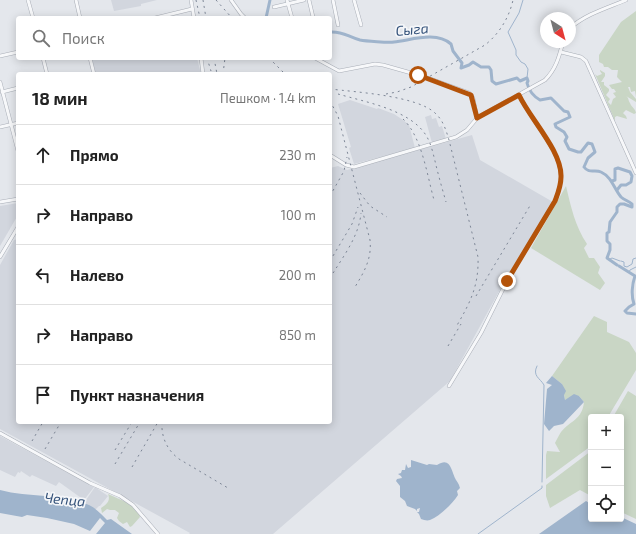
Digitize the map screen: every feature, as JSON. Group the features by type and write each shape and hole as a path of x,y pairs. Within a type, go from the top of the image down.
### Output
{"street":[{"path":"28,0 32,16"},
{"path":"76,0 80,16"},
{"path":"191,0 194,16"},
{"path":"231,0 243,16"},
{"path":"274,7 287,2 304,0"},
{"path":"309,0 313,16"},
{"path":"332,0 338,25"},
{"path":"354,0 360,25"},
{"path":"576,23 588,16 626,0"},
{"path":"287,2 291,16"},
{"path":"163,16 192,9"},
{"path":"332,156 346,165 354,167 456,137 466,130 477,118 545,80 557,66 562,48"},
{"path":"0,56 16,52"},
{"path":"561,52 581,57 586,61 636,173"},
{"path":"43,60 46,72"},
{"path":"90,60 94,72"},
{"path":"201,60 203,72"},
{"path":"319,60 339,71 383,64 469,93 473,98 477,118"},
{"path":"0,82 16,142"},
{"path":"2,92 16,88"},
{"path":"449,386 481,333 507,281 555,201 560,189 562,176 556,155 519,95"},
{"path":"0,128 16,124"},
{"path":"0,202 16,200"},
{"path":"0,257 16,229"},
{"path":"0,433 90,483 124,499 136,507 158,534"}],"shaded area":[{"path":"111,0 157,0 141,4 141,6 114,11"},
{"path":"92,60 198,60 200,72 96,72"},
{"path":"350,100 394,114 403,120 409,125 415,148 354,164 349,148 351,147 338,104"},
{"path":"431,115 432,119 436,118 439,127 442,126 446,139 432,143 425,117"},
{"path":"472,135 480,160 553,202 508,275 450,381 273,534 189,534 190,533 0,429 0,265 14,240 16,240 16,424 332,424 332,168 338,166 347,170"},
{"path":"16,203 16,218 0,246 0,206"},
{"path":"0,436 94,487 84,500 59,482 56,486 32,475 30,477 21,471 20,473 18,472 15,477 0,470"},
{"path":"95,487 108,496 95,510 86,505 86,500"}],"green space":[{"path":"636,11 636,97 635,91 631,92 630,87 628,87 630,92 636,99 636,102 626,96 636,113 634,114 626,110 623,113 627,119 617,116 615,117 615,121 595,74 597,76 602,74 600,70 605,73 605,76 601,82 604,82 604,85 609,89 606,95 610,99 608,102 611,105 613,99 616,97 613,93 616,92 609,85 622,82 617,77 618,70 612,70 608,67 604,67 603,64 599,62 599,55 621,22"},
{"path":"566,186 576,223 587,244 584,248 589,258 594,258 600,267 598,273 605,283 600,290 531,248"},
{"path":"594,316 607,322 607,332 629,342 636,353 636,370 610,414 588,414 588,448 546,479 547,451 560,452 555,443 561,432 581,413 584,402 579,396 565,400 562,384 552,376"},
{"path":"628,391 636,396 636,519 624,513 624,414 615,414"},
{"path":"588,453 588,494 580,490 550,508 546,496 546,485"},
{"path":"108,494 128,503 138,512 140,517 132,526 130,527 127,522 123,524 119,521 117,518 119,513 115,510 107,509 102,513 101,508 108,501"}],"water":[{"path":"552,376 562,384 566,391 564,395 565,400 574,394 579,396 584,402 563,424 554,426 549,431 544,424 547,389 552,385 546,383"},
{"path":"411,460 427,465 437,465 445,462 448,463 460,487 457,491 458,495 453,502 430,520 421,519 417,512 419,512 420,508 417,509 417,511 407,506 405,501 400,497 400,486 396,481 397,479 402,478 398,474 401,473 402,470 405,470 406,464 408,468 411,467"},
{"name":"Чепца","path":"0,490 78,501 89,505 107,520 111,519 132,534 96,534 105,523 100,518 90,531 74,524 47,518 27,515 22,517 0,513"},
{"path":"586,501 588,502 588,522 624,522 624,518 636,524 636,534 539,534"}],"waterway":[{"name":"Сыга","path":"266,16 270,0"},
{"path":"523,0 519,13 508,32 516,50 516,55 528,69 527,78"},
{"name":"Сыга","path":"332,32 342,33 360,40 382,42 394,42 424,37 438,38 451,44 453,51 462,63 461,68 473,62 481,67 489,67 491,70 492,81 496,84 517,78 520,81 527,78 529,88 535,97 540,100 551,98 564,111 568,112 570,117 555,124 556,127 564,132 567,137 565,141 569,149 581,152 588,143 592,144 595,152 588,158 584,167 590,171 599,171 605,174 621,197 632,204 632,207 624,204 620,204 617,207 617,212 610,222 609,232 607,233 607,241 610,244 610,250 607,258 617,265"},
{"path":"612,181 615,180 615,169 618,168 630,172 632,176 631,182 626,185 621,185 617,190"},
{"name":"Сыга","path":"610,259 612,258 620,261"},
{"path":"621,261 624,262 624,266 627,267 632,264 633,259 636,258"},
{"name":"Сыга","path":"619,266 635,276 632,290 634,304 625,311 627,313 636,314"},
{"path":"629,272 636,267"},
{"path":"537,366 535,372 536,375 544,385 542,482"},
{"path":"478,534 542,488 542,486"}],"railway":[{"path":"196,0 200,16"},
{"path":"203,0 206,16"},
{"path":"216,0 230,16"},
{"path":"386,94 411,87 485,45 495,36 503,25 513,0"},
{"path":"208,60 211,71"},
{"path":"214,60 217,72"},
{"path":"223,72 225,60"},
{"path":"271,60 283,72"},
{"path":"332,89 370,93 415,102 435,113 442,122 449,140 478,257 477,277 473,294 456,327"},
{"path":"338,94 387,108 411,120 420,128 427,137 431,146 446,202"},
{"path":"332,105 338,116 370,240 369,259 355,287"},
{"path":"403,119 410,127 419,146 434,200"},
{"path":"332,192 344,171 347,157"},
{"path":"360,193 370,206 387,217"},
{"path":"476,296 531,204"},
{"path":"332,258 352,224 358,207"},
{"path":"332,275 353,239 360,222 361,213"},
{"path":"448,346 461,324"},
{"path":"32,441 42,424"},
{"path":"45,449 60,424"},
{"path":"115,450 131,424"},
{"path":"115,464 139,424"},
{"path":"132,467 157,424"},
{"path":"162,424 164,438 171,452 179,459 228,488"}],"route":[{"path":"418,75 469,93 473,98 477,118 519,95 556,155 562,176 560,189 555,201 507,281"}]}
